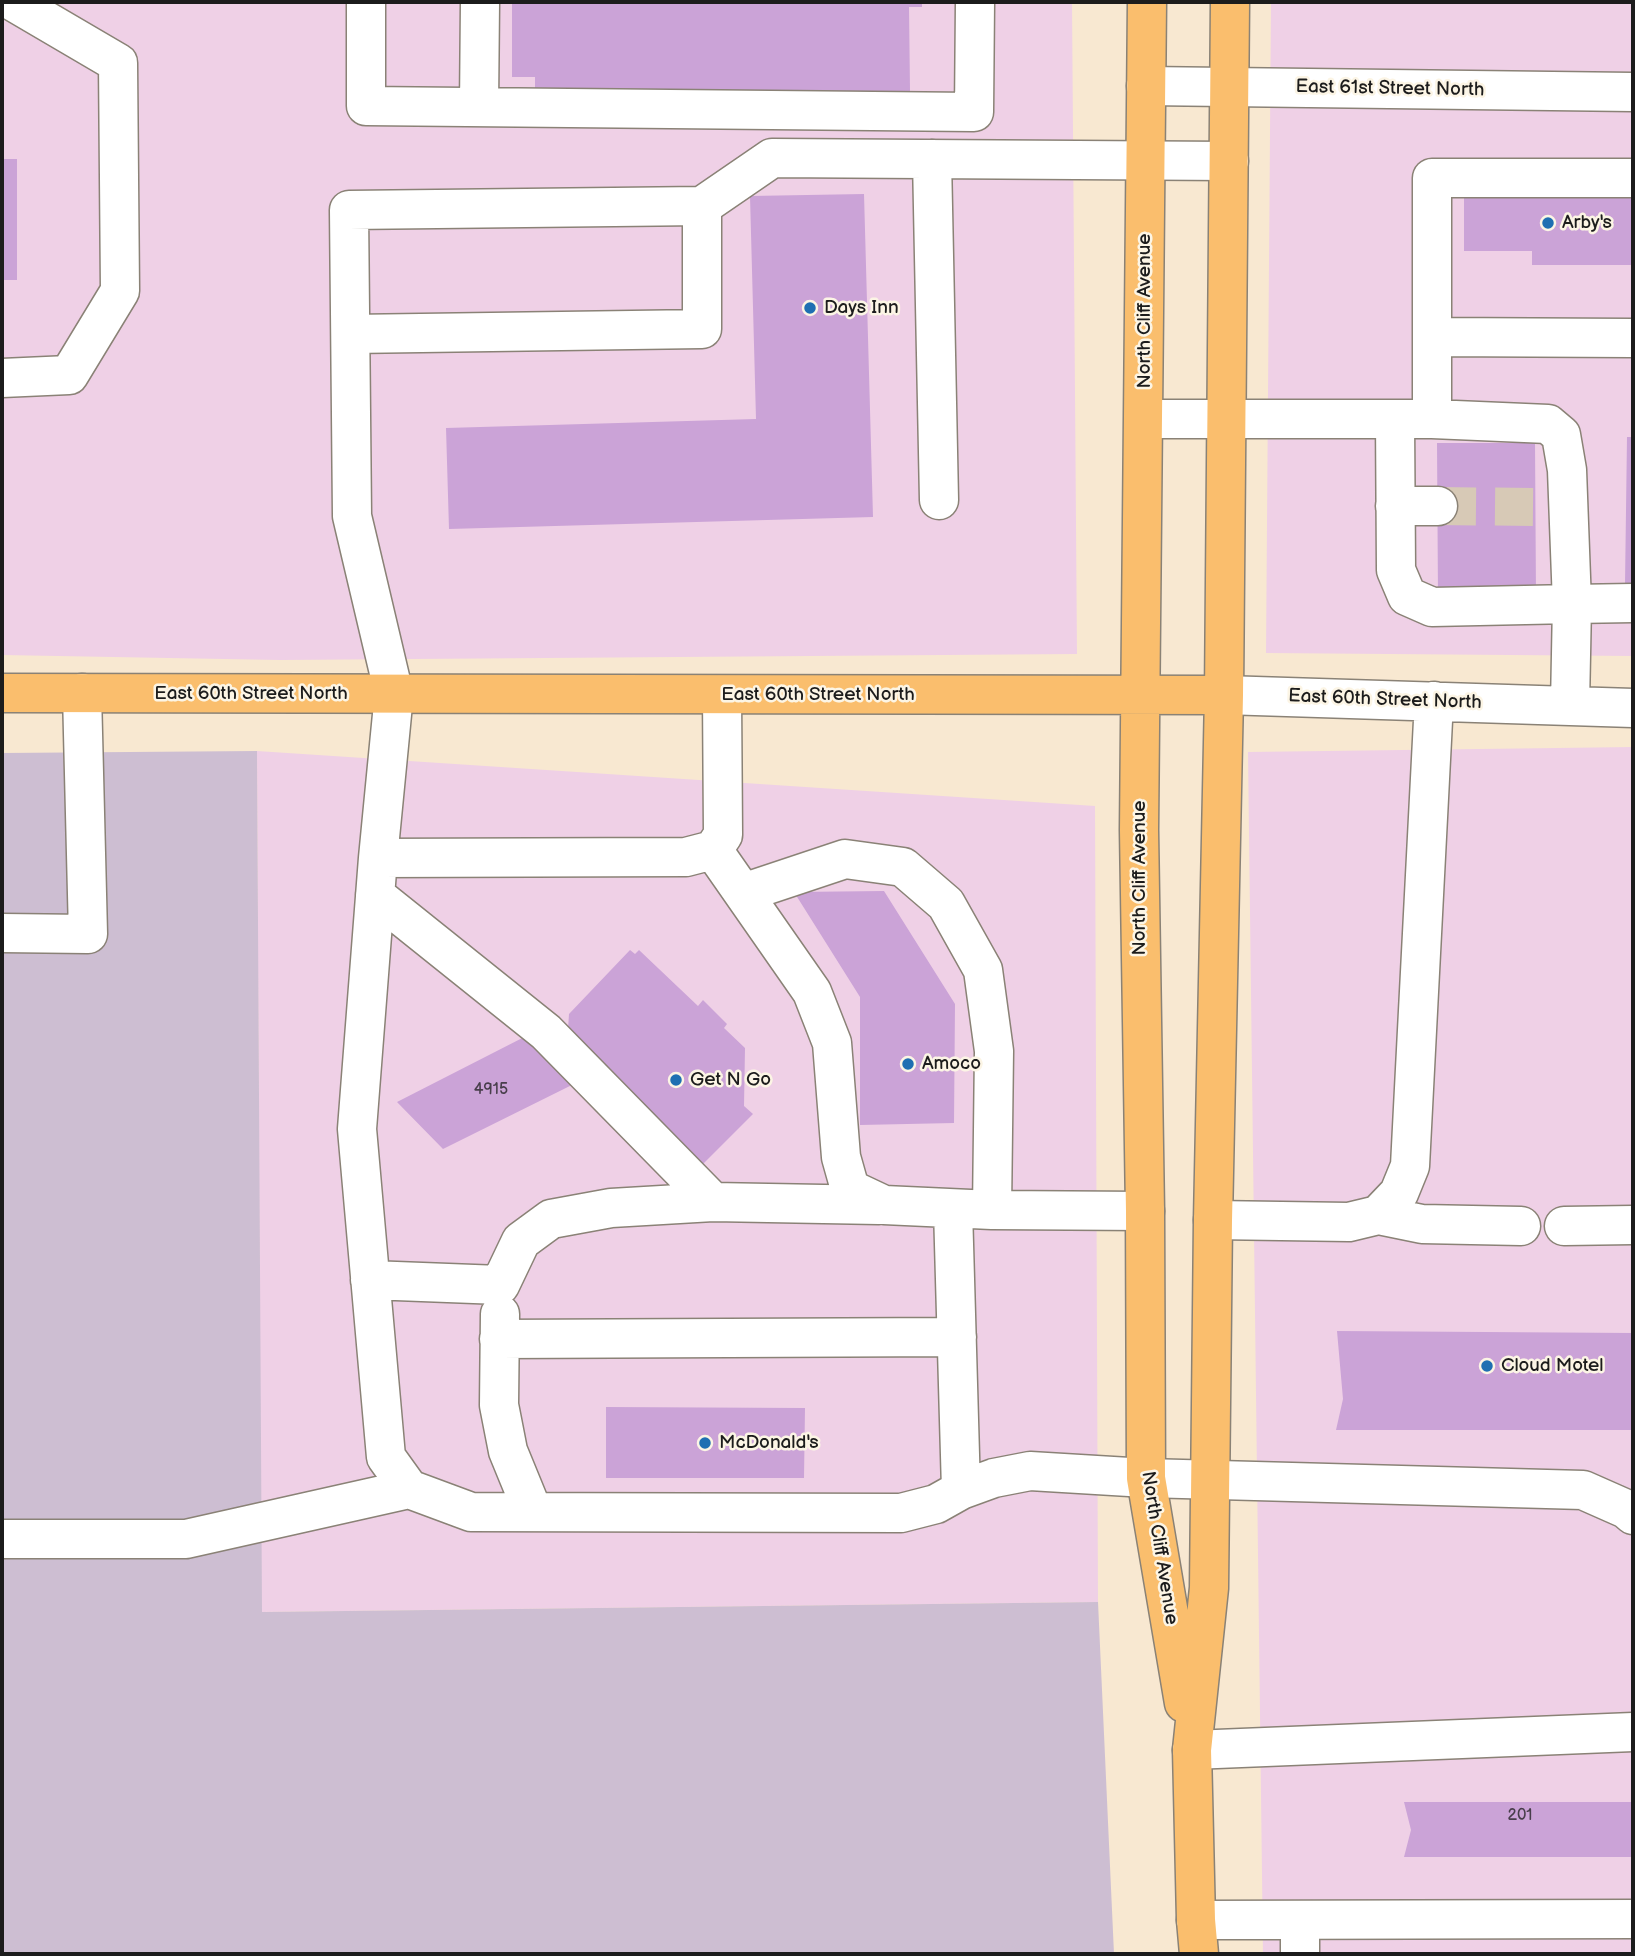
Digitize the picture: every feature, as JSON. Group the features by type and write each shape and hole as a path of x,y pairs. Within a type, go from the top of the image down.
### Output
{"main road":[{"name":"North Cliff Avenue","path":"1147,2 1139,830 1146,1478 1192,1750"},
{"name":"North Cliff Avenue","path":"1197,1937 1192,1750 1209,1588 1213,1220 1224,695 1230,2"},
{"name":"East 60th Street North","path":"2,693 1224,695"}],"street":[{"path":"2,379 69,375 120,291 118,63 14,2"},
{"path":"366,2 366,106 974,112 975,2"},
{"path":"479,107 480,2"},
{"name":"East 61st Street North","path":"1146,86 1633,92"},
{"path":"409,1489 386,1457 358,1129 376,876 394,694 352,516 349,210 702,206 772,158 1228,160"},
{"path":"932,159 939,500"},
{"path":"1432,419 1433,178 1633,178"},
{"path":"351,334 702,329 702,206"},
{"path":"1432,337 1633,338"},
{"path":"1144,419 1432,419 1548,424 1561,435 1567,470 1552,507 1572,604 1570,705"},
{"path":"1395,419 1396,570 1407,596 1432,607 1633,603"},
{"path":"1395,506 1438,506"},
{"path":"2,933 89,934 82,693"},
{"path":"376,876 686,858 713,850 723,835 722,695"},
{"name":"East 60th Street North","path":"1224,695 1633,708"},
{"path":"1378,1215 1399,1193 1410,1166 1434,701"},
{"path":"713,850 812,992 832,1043 841,1157 850,1189 884,1205"},
{"path":"743,893 845,859 903,867 946,904 983,970 993,1051 992,1210"},
{"path":"376,876 546,1032 713,1202"},
{"path":"533,1512 508,1451 499,1405 500,1284 521,1241 551,1219 611,1208 713,1202 992,1210 1145,1211"},
{"path":"949,1497 957,1337 953,1209"},
{"path":"1213,1220 1349,1222 1378,1215 1422,1224 1521,1226"},
{"path":"1564,1226 1633,1225"},
{"path":"370,1280 500,1284"},
{"path":"499,1339 957,1337"},
{"path":"2,1539 186,1539 409,1489 471,1512 901,1513 995,1478 1030,1471 1146,1478 1583,1490 1626,1509 1633,1516"},
{"path":"1192,1750 1633,1732"},
{"path":"1197,1937 1300,1937 1633,1919"}],"shaded area":[{"path":"2,2 1072,2 1077,654 280,660 2,655"},
{"path":"1271,2 1633,2 1633,656 1266,653"},
{"path":"1633,747 1633,1954 1263,1954 1248,752"},
{"path":"257,751 1095,806 1098,1602 261,1612"},
{"path":"257,751 262,1612 1098,1602 1114,1954 2,1954 2,753"}],"building":[{"path":"512,2 922,2 922,7 909,7 910,91 535,91 535,77 512,77"},
{"path":"2,159 17,159 17,280 2,280"},
{"name":"Arby's","path":"1633,192 1633,265 1532,265 1532,251 1464,251 1464,195"},
{"name":"Days Inn","path":"864,194 873,517 449,529 446,428 756,419 750,196"},
{"path":"1627,437 1633,437 1633,584 1625,584"},
{"path":"1437,443 1535,443 1536,597 1438,598"},
{"name":"Amoco","path":"884,891 955,1004 954,1123 860,1125 860,997 794,892"},
{"name":"Get N Go","path":"630,950 635,954 639,950 698,1006 703,1000 727,1024 724,1028 745,1048 744,1106 753,1114 698,1169 568,1029 569,1014"},
{"path":"536,1031 586,1078 443,1149 397,1102"},
{"name":"Cloud Motel","path":"1337,1331 1633,1333 1633,1430 1336,1430 1343,1399"},
{"name":"McDonald's","path":"606,1407 805,1408 804,1478 606,1478"},
{"path":"1404,1802 1633,1802 1633,1857 1404,1857 1411,1830"}],"tunnel":[{"path":"1438,506 1535,507"}],"place":[{"name":"Arby's","path":"1548,223"},
{"name":"Days Inn","path":"810,308"},
{"name":"Amoco","path":"908,1064"},
{"name":"Get N Go","path":"676,1080"},
{"name":"Cloud Motel","path":"1487,1366"},
{"name":"McDonald's","path":"705,1443"}]}
